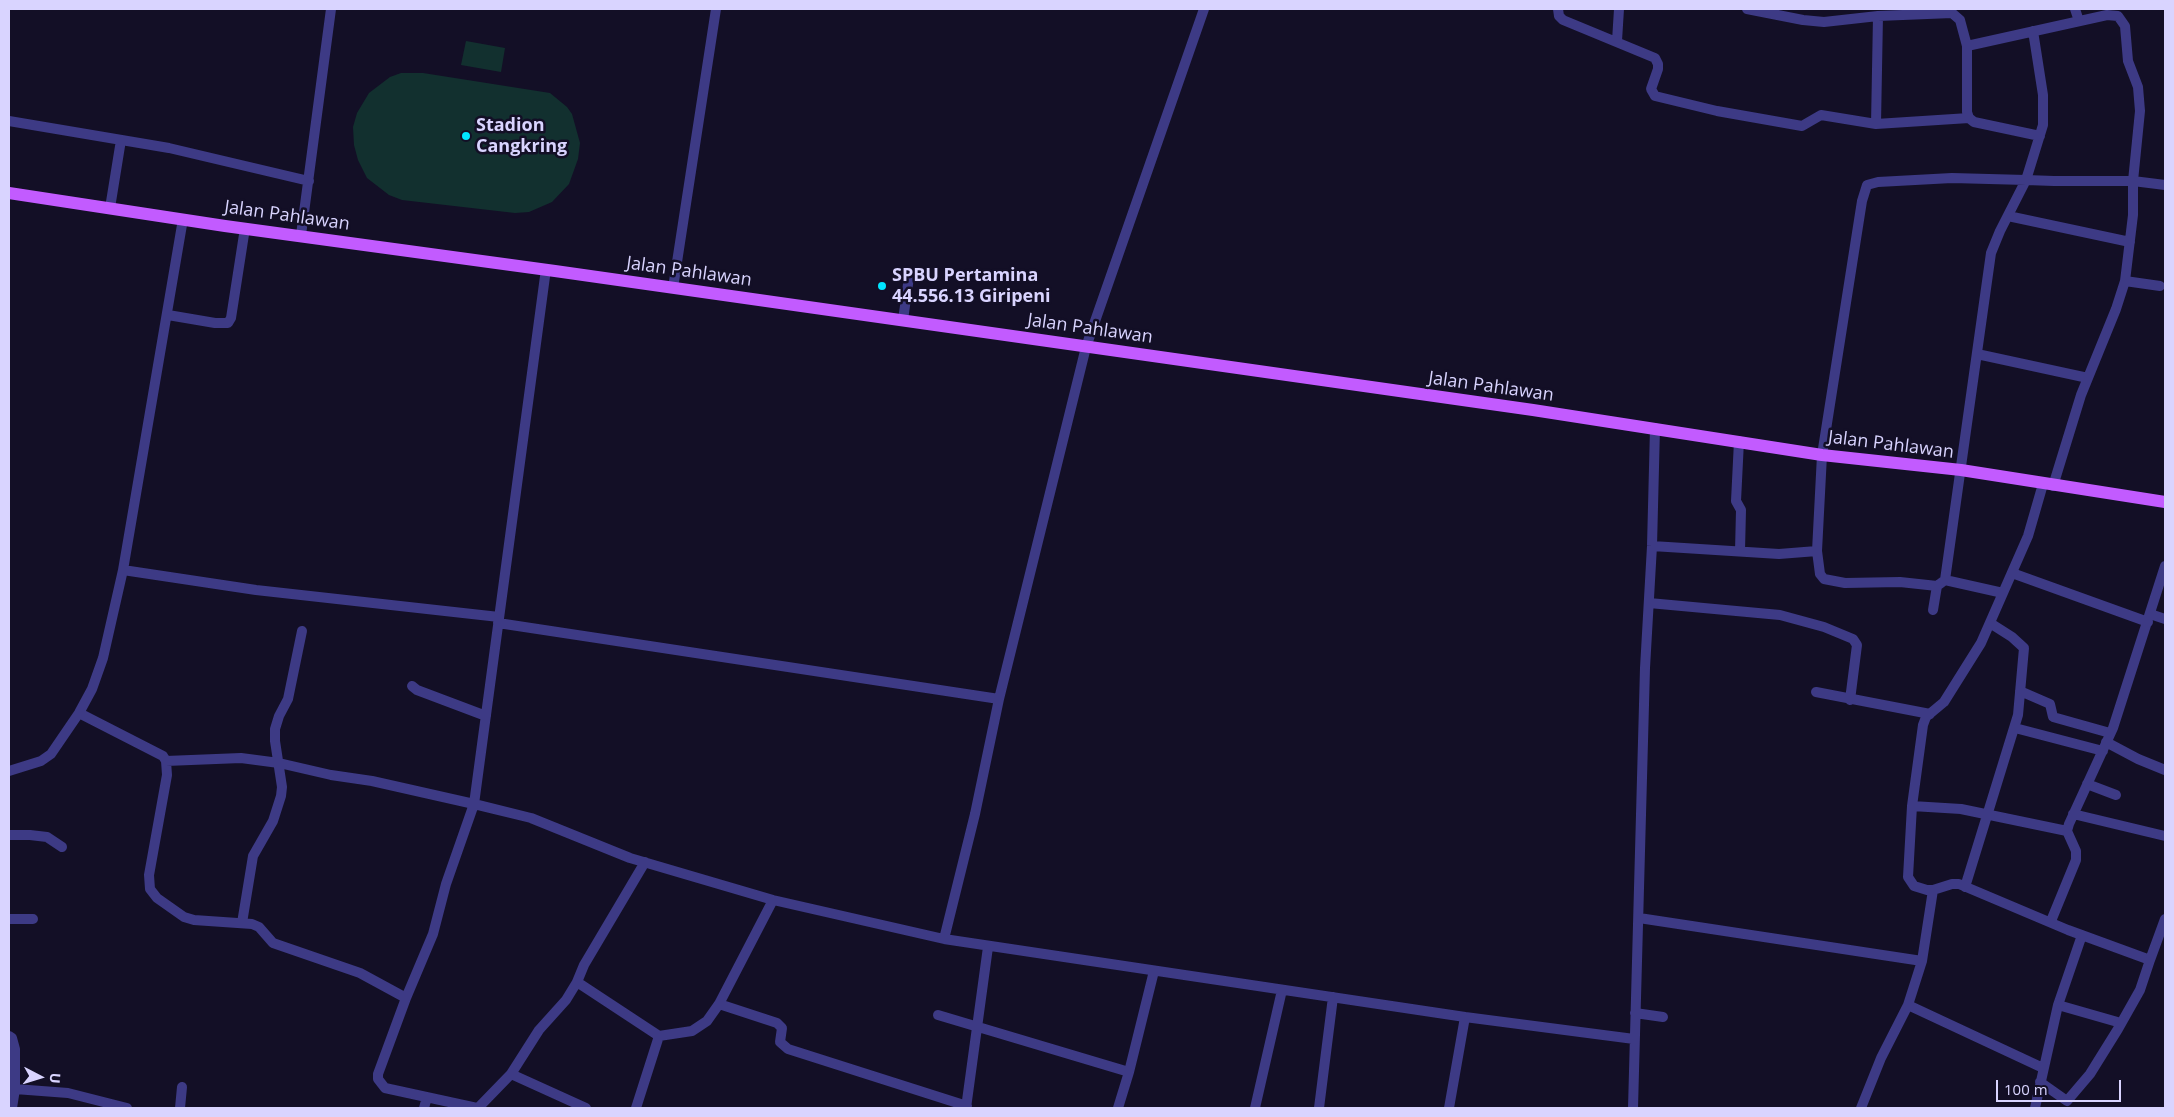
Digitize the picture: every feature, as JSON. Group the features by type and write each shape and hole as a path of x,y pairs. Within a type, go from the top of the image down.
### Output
{"main road":[{"name":"Jalan Pahlawan","path":"9,193 1086,346 1822,454 1961,470 2165,502"}],"street":[{"path":"301,235 331,9"},
{"path":"673,288 716,9"},
{"path":"944,939 975,814 998,699 1086,346 1204,9"},
{"path":"1558,9 1559,16 1563,20 1650,55 1657,60 1658,70 1651,89 1655,96 1726,113 1802,126 1821,115 1876,124 1969,118"},
{"path":"1617,41 1619,9"},
{"path":"1747,9 1814,22 1878,16 1952,14 1960,20 1967,46 1967,112 1969,118 1974,122 2040,136"},
{"path":"2076,9 2079,21"},
{"path":"1967,46 2079,21 2112,15 2121,18 2125,26 2128,61 2140,97 2133,215 2125,281 2116,309 2028,536 1981,643 1944,702 1924,720 1912,806 1908,877 1914,886 1920,889 1933,890 1956,884 1965,887 2082,935 2150,960"},
{"path":"1876,124 1878,16"},
{"path":"1933,610 1941,583 1961,470 1991,254 2026,180 2043,125 2042,95 2032,31"},
{"path":"9,122 169,148 309,181"},
{"path":"110,208 121,140"},
{"path":"2003,593 1941,583 1826,581 1820,574 1817,552 1822,454 1862,201 1867,185 1878,182 1952,178 2134,181 2165,185"},
{"path":"2008,216 2130,242"},
{"path":"9,771 41,761 51,754 79,713 92,689 103,658 123,570 183,219"},
{"path":"168,315 215,323 228,323 231,318 245,228"},
{"path":"546,269 474,804 446,884 433,934 406,998 378,1074 378,1080 385,1088 477,1108 511,1074 538,1030 566,1000 577,982 587,959 645,862"},
{"path":"903,320 909,276"},
{"path":"2125,281 2160,286"},
{"path":"1977,354 2088,378"},
{"path":"1633,1108 1645,668 1652,546 1655,428"},
{"path":"1739,441 1736,501 1741,510 1740,551"},
{"path":"1652,546 1779,554 1817,552"},
{"path":"2051,921 2076,860 2076,851 2067,832 2073,814 2106,742 2165,566"},
{"path":"123,570 256,590 499,620 998,699"},
{"path":"2012,572 2149,618 2165,619"},
{"path":"1649,603 1780,614 1824,627 1853,639 1856,645 1850,700"},
{"path":"1965,887 2015,728 2020,691 2024,648 2012,637 1990,623"},
{"path":"242,924 253,856 273,821 281,796 279,763 274,741 275,729 288,698 302,631"},
{"path":"412,686 417,690 486,716"},
{"path":"2020,691 2050,704 2053,718 2165,770"},
{"path":"1816,692 1930,714"},
{"path":"79,713 162,756 166,761 167,774 149,875 150,889 157,898 184,917 259,927 273,943 360,973 406,998"},
{"path":"2015,728 2106,742"},
{"path":"166,761 241,758 279,763 474,804 531,818 645,862 773,900 944,939 1465,1017 1634,1039"},
{"path":"2087,784 2116,795"},
{"path":"1912,806 1961,809 2067,832"},
{"path":"2073,814 2165,836"},
{"path":"9,835 47,837 62,847"},
{"path":"1861,1108 1881,1058 1908,1005 1922,961 1933,890"},
{"path":"577,982 659,1036 692,1031 707,1021 719,1004 773,900"},
{"path":"9,918 33,919"},
{"path":"1639,918 1922,961"},
{"path":"2040,1082 2068,1106 2090,1074 2140,990 2165,919"},
{"path":"2035,1108 2058,1005 2082,935"},
{"path":"719,1004 777,1023 782,1028 780,1042 788,1049 967,1107 976,1025 988,947"},
{"path":"1118,1108 1154,971"},
{"path":"1254,1108 1282,990"},
{"path":"1319,1108 1333,997"},
{"path":"1908,1005 2043,1068"},
{"path":"2058,1005 2121,1023"},
{"path":"1635,1013 1663,1017"},
{"path":"938,1015 1129,1072"},
{"path":"1449,1108 1465,1017"},
{"path":"9,1036 12,1038 15,1049 16,1089 12,1108"},
{"path":"636,1108 659,1036"},
{"path":"511,1074 586,1108"},
{"path":"180,1108 182,1088"},
{"path":"16,1089 68,1093 128,1108"},
{"path":"424,1108 427,1096"}],"green space":[{"path":"466,41 505,48 501,72 461,65"},
{"name":"Stadion Cangkring","path":"401,73 423,73 550,93 567,107 572,114 580,143 578,159 569,184 552,202 529,212 515,213 402,200 389,195 367,178 358,160 354,145 353,127 357,113 369,93 390,77"}],"place":[{"name":"Stadion Cangkring","path":"466,136"},
{"name":"SPBU Pertamina 44.556.13 Giripeni","path":"882,286"}]}
